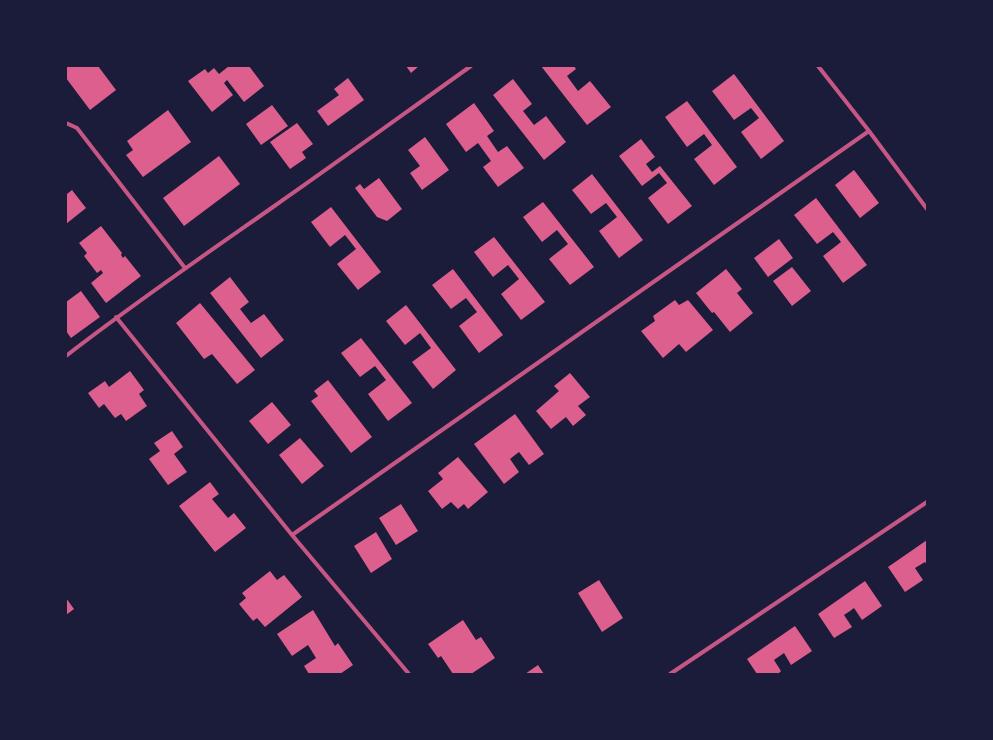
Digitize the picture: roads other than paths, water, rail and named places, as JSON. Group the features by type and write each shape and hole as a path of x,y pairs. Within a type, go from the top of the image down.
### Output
{"street":[{"path":"66,356 116,317 184,268 274,207 470,66"},
{"path":"818,66 927,208"},
{"path":"66,123 77,128 184,268"},
{"path":"292,535 869,131"},
{"path":"116,317 292,535 408,674"},
{"path":"670,674 927,502"}]}
